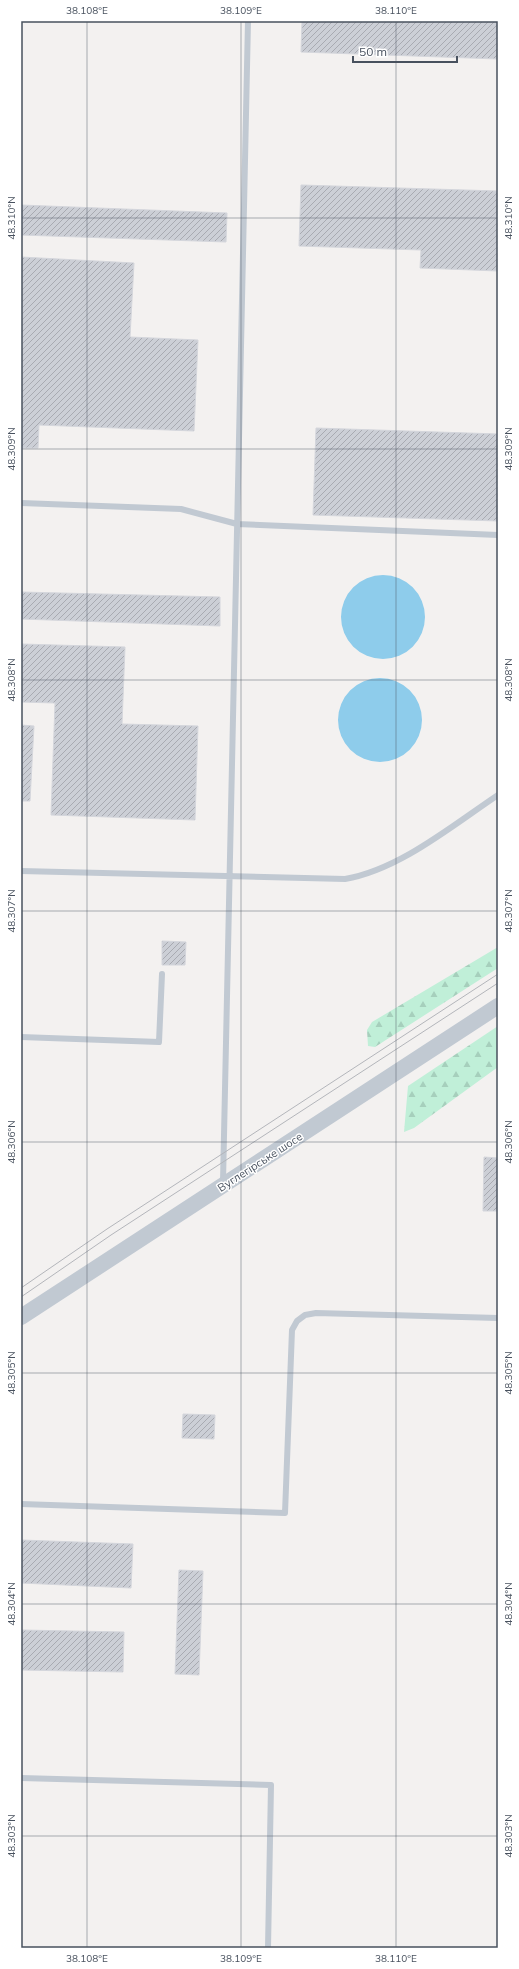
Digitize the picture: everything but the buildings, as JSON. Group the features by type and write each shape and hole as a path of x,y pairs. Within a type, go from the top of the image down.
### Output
{"street":[{"name":"Вуглегірське шосе","path":"21,1317 498,1006"}],"lane":[{"path":"222,1186 248,21"},
{"path":"21,502 181,509 237,524 498,535"},
{"path":"21,871 345,880 372,873 408,855 498,795"},
{"path":"21,1037 159,1042 162,974"},
{"path":"21,1504 285,1514 292,1330 297,1320 305,1315 334,1312 498,1318"},
{"path":"21,1778 271,1785 268,1948"}],"green space":[{"path":"498,947 498,968 375,1047 368,1046 367,1030 372,1022"},
{"path":"498,1026 498,1067 414,1128 404,1132 408,1086"}],"water":[{"path":"383,575 399,578 413,587 422,601 425,617 422,633 413,647 399,656 383,659 367,656 353,647 344,633 341,617 344,601 353,587 367,578"},
{"path":"380,678 396,681 410,690 419,704 422,720 419,736 410,750 396,759 380,762 364,759 350,750 341,736 338,720 341,704 350,690 364,681"}],"tram line":[{"path":"21,1288 107,1229 498,974"},
{"path":"21,1297 111,1235 498,983"}]}
